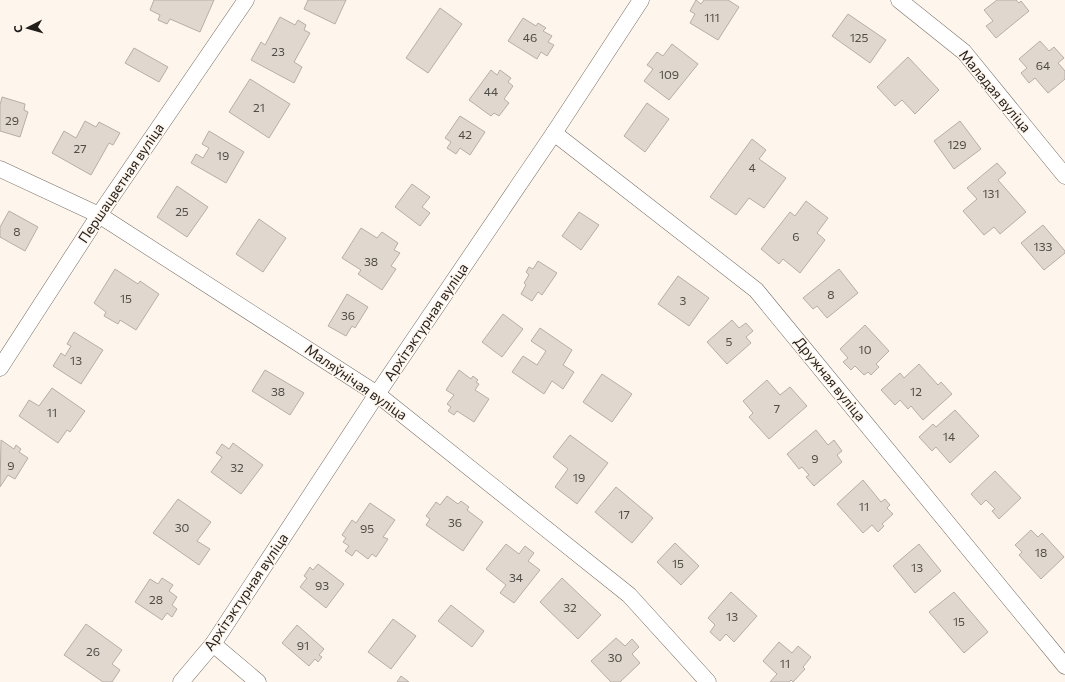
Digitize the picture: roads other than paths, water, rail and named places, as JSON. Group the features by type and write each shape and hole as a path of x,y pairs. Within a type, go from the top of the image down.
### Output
{"street":[{"name":"Першацветная вуліца","path":"0,368 99,215 246,0"},
{"name":"Архітэктурная вуліца","path":"181,682 213,644 377,394 554,133 641,0"},
{"name":"Маладая вуліца","path":"899,0 964,52 1065,176"},
{"name":"Дружная вуліца","path":"554,133 756,290 1065,666"},
{"name":"Маляўнічая вуліца","path":"0,169 99,215 377,394 629,595 708,682"},
{"path":"213,644 258,682"}]}
